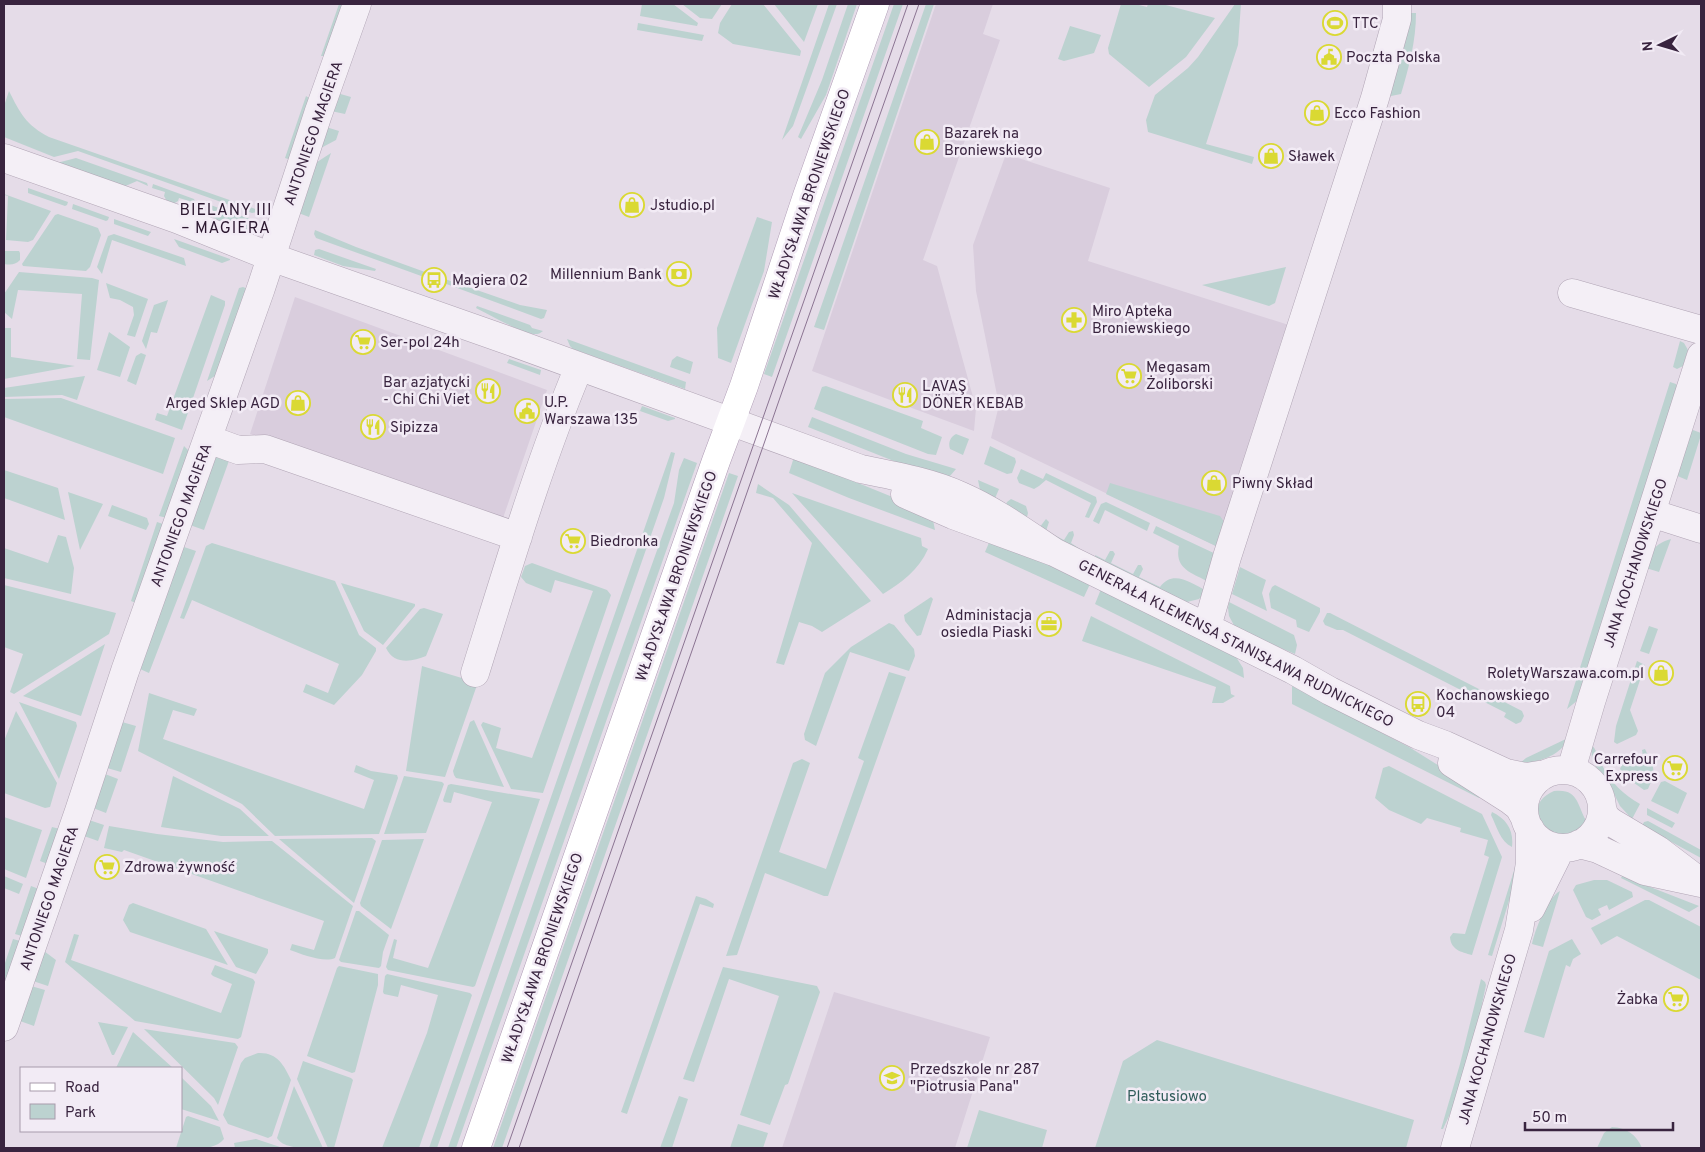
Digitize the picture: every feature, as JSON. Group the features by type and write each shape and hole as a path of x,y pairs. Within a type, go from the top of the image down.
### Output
{"main road":[{"name":"WŁADYSŁAWA BRONIEWSKIEGO","path":"476,1148 732,420 875,4"}],"street":[{"name":"ANTONIEGO MAGIERA","path":"4,1027 357,4"},
{"path":"1207,627 1227,556 1375,98 1397,19 1397,4"},
{"name":"GENERAŁA KLEMENSA STANISŁAWA RUDNICKIEGO","path":"4,158 177,219 271,257 732,420 861,469 902,492 953,515 1054,552 1207,627 1418,735 1445,745 1506,773 1526,777 1558,772"},
{"path":"1572,293 1701,330"},
{"name":"JANA KOCHANOWSKIEGO","path":"1558,772 1590,702 1701,356"},
{"path":"475,673 518,537 568,393 579,367"},
{"path":"208,439 238,450 264,449 518,537"},
{"path":"1651,513 1701,529"},
{"name":"GENERAŁA KLEMENSA STANISŁAWA RUDNICKIEGO","path":"1418,735 1442,756 1519,807 1527,824"},
{"path":"1558,772 1583,775 1593,784 1600,795 1602,808 1605,817 1611,822 1658,850 1701,883 1645,871 1598,849 1543,842 1527,824 1524,805 1527,793 1534,782 1558,772"},
{"path":"1570,846 1585,841 1594,832 1600,821 1602,808"},
{"name":"JANA KOCHANOWSKIEGO","path":"1455,1148 1520,930 1524,891 1530,863 1527,824"},
{"name":"JANA KOCHANOWSKIEGO","path":"1520,930 1570,846"}],"shaded area":[{"name":"Bazarek na Broniewskiego","path":"936,4 993,4 983,34 1000,40 923,260 937,266 976,408 974,431 812,371"},
{"path":"1006,154 1110,188 1088,261 1292,326 1220,548 991,438 999,405 976,291 973,245"},
{"path":"295,297 547,390 502,521 250,434"},
{"name":"Przedszkole nr 287 \"Piotrusia Pana\"","path":"834,992 990,1037 955,1148 782,1148"}],"green space":[{"path":"339,4 343,4 324,56 321,56"},
{"path":"642,4 673,4 698,23 697,26 640,16"},
{"path":"682,4 722,4 712,19 700,18"},
{"path":"732,4 763,4 801,51 800,56 733,44 718,33 720,23"},
{"path":"774,4 818,4 804,42"},
{"path":"829,4 837,4 793,126 782,140"},
{"path":"848,4 857,4 826,95 801,139 798,137 822,80"},
{"path":"894,4 903,4 772,377 764,374"},
{"path":"926,4 934,4 824,330 814,327"},
{"path":"1121,4 1135,4 1147,7 1148,4 1162,4 1215,18 1186,57 1149,87 1109,54 1108,48"},
{"path":"1235,4 1241,4 1238,45 1206,144 1254,157 1252,164 1148,132 1146,120 1155,95 1188,68 1198,57"},
{"path":"1403,13 1416,13 1412,54 1401,94 1386,97"},
{"path":"638,23 704,35 702,41 637,30"},
{"path":"1070,26 1101,35 1094,53 1064,61 1058,59"},
{"path":"9,91 24,118 49,137 258,210 252,213 78,151 54,157 4,137 4,106"},
{"path":"337,93 351,97 345,114 331,111"},
{"path":"306,96 309,98 291,160 285,158"},
{"path":"326,127 339,131 336,140 319,149"},
{"path":"331,153 309,217 296,212 314,164"},
{"path":"76,158 147,183 148,186 137,181 121,188 53,164"},
{"path":"153,184 194,199 196,203 179,198 178,201 170,206 164,196 165,192 152,188"},
{"path":"28,188 68,202 67,205 65,206 28,193"},
{"path":"4,194 51,211 33,240 28,242 6,240 8,196"},
{"path":"202,202 250,219 252,222 248,233 214,222 213,210 199,204"},
{"path":"73,204 109,217 108,220 106,221 72,209"},
{"path":"58,214 98,228 101,235 90,267 86,271 23,266 22,264 55,215"},
{"path":"757,217 772,222 764,271 731,363 718,358 717,328"},
{"path":"114,219 151,232 148,236 114,224"},
{"path":"315,230 425,272 424,277 316,238"},
{"path":"114,234 184,258 186,266 112,240 102,274 97,267 108,236"},
{"path":"174,239 230,260 222,263 179,247"},
{"path":"319,249 376,269 375,271 343,266 314,255 315,250"},
{"path":"5,251 19,251 20,260 13,264 4,264"},
{"path":"1286,267 1275,303 1269,306 1202,285"},
{"path":"19,272 99,280 90,360 77,359 82,294 18,290 12,319 4,312 4,294"},
{"path":"442,278 520,305 547,310 544,318 541,319 441,282"},
{"path":"106,283 148,299 135,337 127,335 134,315 133,307 120,300 110,298"},
{"path":"239,288 248,289 218,374 207,381"},
{"path":"211,295 225,301 225,305 182,430 155,420 157,413 167,416"},
{"path":"168,300 157,333 151,332 146,349 142,341 154,305"},
{"path":"477,306 543,331 536,334 524,331 506,324 476,308"},
{"path":"4,328 11,328 11,357 75,366 4,379"},
{"path":"109,332 130,347 120,377 97,370"},
{"path":"567,339 686,382 685,389 573,349"},
{"path":"1680,341 1684,343 1688,350 1683,366 1677,369 1673,367"},
{"path":"141,353 146,355 136,385 127,381 136,356"},
{"path":"677,356 693,362 690,374 670,367 672,360"},
{"path":"509,359 541,370 540,375 507,363"},
{"path":"85,376 77,400 62,395 4,397 4,388"},
{"path":"1670,382 1676,384 1677,387 1578,700 1567,709"},
{"path":"826,386 923,421 921,428 942,437 936,455 928,454 814,409 822,387"},
{"path":"61,398 175,438 163,474 4,417 4,399"},
{"path":"642,406 675,419 668,421 640,411"},
{"path":"812,417 906,454 956,469 950,476 934,477 808,427"},
{"path":"1693,430 1701,433 1701,435 1687,480 1675,475 1688,436"},
{"path":"956,434 969,439 963,455 950,449 950,440"},
{"path":"184,446 191,453 167,518 159,516"},
{"path":"990,446 1015,458 1016,462 1012,473 1007,474 984,464"},
{"path":"671,452 675,453 664,498 437,1148 429,1148"},
{"path":"217,454 230,458 204,530 190,525"},
{"path":"794,457 927,511 933,520 935,530 789,473"},
{"path":"684,458 697,463 456,1148 448,1148 674,503 679,470"},
{"path":"1021,469 1043,479 1046,473 1096,497 1097,502 1089,518 1085,517 1091,503 1046,480 1034,489 1019,483 1017,478"},
{"path":"4,470 58,488 65,520 4,498"},
{"path":"729,473 738,476 502,1148 493,1148"},
{"path":"978,480 999,489 993,503 980,490"},
{"path":"1110,483 1220,516 1225,523 1220,548 1106,494"},
{"path":"758,484 789,505 871,601 822,632 812,626 799,622 784,665 776,663 812,543 773,498 756,493"},
{"path":"68,492 103,504 80,550"},
{"path":"792,493 921,538 922,546 928,549 915,570 883,594"},
{"path":"1011,499 1026,506 1028,513 1026,521 1039,528 1046,519 1049,522 1046,531 1064,540 1069,532 1073,531 1074,535 1071,543 1080,549 1077,550 1004,510 1007,502"},
{"path":"1106,502 1150,523 1147,531 1105,510 1099,524 1093,521 1101,504"},
{"path":"112,505 147,518 149,524 146,530 108,516"},
{"path":"157,522 166,525 138,604 131,601"},
{"path":"1156,526 1218,555 1209,582 1191,573 1182,565 1178,554 1179,546 1153,533"},
{"path":"58,535 66,537 74,568 71,594 4,578 4,548 48,563"},
{"path":"991,538 1090,584 1084,597 985,552"},
{"path":"1671,539 1659,572 1646,568 1649,557 1656,546"},
{"path":"212,543 335,581 359,635 376,648 376,651 362,675 334,705 303,692 306,684 328,693 339,664 192,600 184,619 180,618 206,546"},
{"path":"184,547 196,551 149,673 140,669"},
{"path":"1110,551 1113,551 1115,554 1111,563 1133,574 1138,565 1141,565 1143,569 1139,577 1160,587 1165,582 1176,578 1189,581 1207,591 1199,599 1187,602 1096,559 1095,555 1105,560"},
{"path":"532,563 607,590 611,595 543,793 511,789 481,725 483,722 501,728 496,748 532,758 593,591 555,580 551,593 526,583 521,577 525,566"},
{"path":"1240,567 1266,580 1262,593 1267,611 1232,594"},
{"path":"341,583 415,604 415,606 383,645 364,631"},
{"path":"4,585 116,613 109,634 14,694 10,692 23,654 4,647"},
{"path":"1275,585 1320,608 1320,612 1309,632 1297,627 1296,620 1271,608 1269,594"},
{"path":"1101,589 1236,657 1243,668 1244,678 1095,604"},
{"path":"931,597 933,599 921,635 917,636 905,621 904,615"},
{"path":"1229,602 1294,635 1297,645 1295,654 1236,629 1229,616"},
{"path":"424,608 443,614 426,656 409,661 398,660 386,648 420,609"},
{"path":"1327,613 1522,711 1524,716 1521,722 1516,724 1504,717 1506,713 1343,630 1337,630 1325,625 1323,621"},
{"path":"1091,616 1230,686 1231,694 1235,696 1223,703 1212,703 1216,687 1082,641"},
{"path":"889,623 894,625 914,649 915,656 909,671 850,652 816,746 805,740 804,734 825,673 851,647"},
{"path":"1649,626 1658,629 1649,654 1640,651"},
{"path":"105,644 81,716 23,696"},
{"path":"1637,661 1645,665 1630,710 1638,731 1636,735 1617,744 1614,742 1616,726"},
{"path":"422,666 475,682 477,685 445,777 406,771"},
{"path":"889,672 906,677 828,896 765,873 737,955 726,956 793,763 802,759 810,763 779,852 826,869 864,761 858,758"},
{"path":"1292,686 1409,747 1481,792 1479,798 1292,704"},
{"path":"149,693 197,709 194,716 173,710 163,739 364,809 374,780 354,772 356,765 371,771 397,775 398,778 379,834 275,836 242,804 138,751"},
{"path":"19,702 76,722 77,726 59,779"},
{"path":"16,711 57,783 50,807 45,808 4,793 4,741"},
{"path":"474,720 504,787 456,778 454,775 453,771 470,722"},
{"path":"122,722 136,726 121,772 107,768"},
{"path":"1568,738 1560,750 1554,754 1541,760 1519,764 1526,758"},
{"path":"1591,744 1613,783 1640,804 1632,819 1620,806 1609,784 1595,765 1592,759"},
{"path":"1645,749 1652,765 1653,777 1648,789 1644,790 1630,780 1620,769 1622,764 1643,756 1642,750"},
{"path":"1389,766 1482,814 1502,857 1472,955 1454,948 1450,937 1453,933 1465,934 1489,857 1484,855 1488,840 1460,832 1461,828 1427,818 1421,824 1389,810 1375,798 1383,768"},
{"path":"105,774 118,779 106,813 93,808"},
{"path":"173,776 240,809 269,836 221,836 161,827"},
{"path":"404,776 442,782 444,784 426,833 384,834"},
{"path":"1665,781 1687,793 1678,814 1651,801 1661,782"},
{"path":"448,785 540,799 475,986 473,987 388,970 386,967 394,939 397,940 393,958 428,968 492,802 454,792 451,803 444,802"},
{"path":"1554,791 1568,792 1576,799 1587,822 1578,832 1567,835 1556,833 1546,827 1540,819 1538,809 1542,799"},
{"path":"1647,808 1675,823 1672,828 1647,815"},
{"path":"1492,812 1502,818 1511,831 1512,847 1504,841 1499,833 1491,815"},
{"path":"4,817 42,830 26,878 4,869"},
{"path":"89,820 104,825 98,841 84,836"},
{"path":"1648,821 1701,850 1701,858 1642,826 1644,822"},
{"path":"109,826 223,842 272,841 353,906 335,958 319,959 290,950 292,944 314,950 324,921 124,850 122,852 104,848"},
{"path":"52,827 60,829 48,864 40,861"},
{"path":"372,838 376,841 354,903 279,839"},
{"path":"424,839 391,929 361,906 360,903 382,840"},
{"path":"1516,864 1520,865 1492,956 1488,955"},
{"path":"4,876 23,884 19,894 4,888"},
{"path":"1622,876 1699,906 1689,912 1621,878"},
{"path":"1594,880 1607,880 1632,892 1633,897 1609,910 1607,905 1598,909 1601,915 1592,920 1586,917 1573,890 1576,885"},
{"path":"31,886 39,889 22,936 15,934"},
{"path":"1560,891 1543,947 1532,944 1546,907"},
{"path":"696,896 714,904 713,908 700,904 627,1114 621,1112"},
{"path":"1645,900 1649,900 1701,927 1701,980 1617,936 1601,945 1591,928"},
{"path":"133,903 206,929 228,965 130,932 123,920 129,905"},
{"path":"356,911 359,911 389,935 379,968 341,962 339,960"},
{"path":"214,931 268,949 268,953 256,974 236,967"},
{"path":"74,934 79,935 71,960 221,1013 232,984 211,974 215,965 253,979 255,982 241,1037 238,1039 135,1021 65,962"},
{"path":"13,939 20,941 4,989 4,966"},
{"path":"1572,939 1581,954 1573,959 1570,967 1566,965 1544,1038 1524,1032 1549,951"},
{"path":"44,951 56,960 48,986 33,981"},
{"path":"339,966 378,974 378,985 355,1072 352,1073 307,1056"},
{"path":"723,967 817,986 820,992 788,1084 785,1085 770,1125 740,1115 779,996 729,979 694,1082 683,1079"},
{"path":"387,974 472,995 419,1148 382,1148 427,1033 438,995 401,985 398,997 384,994 385,976"},
{"path":"1481,979 1486,985 1472,1052 1455,1103 1443,1129 1441,1129 1460,1064"},
{"path":"31,986 45,990 34,1026 20,1021"},
{"path":"98,1022 128,1027 114,1055 112,1055"},
{"path":"144,1029 235,1043 238,1047 218,1105 214,1098"},
{"path":"133,1032 172,1067 116,1067"},
{"name":"Plastusiowo","path":"1157,1040 1414,1120 1406,1148 1095,1148 1123,1061"},
{"path":"258,1053 265,1053 279,1060 291,1080 272,1136 268,1138 228,1124 223,1115 241,1063 245,1058"},
{"path":"303,1061 353,1080 334,1148 328,1148 297,1079"},
{"path":"182,1078 211,1106 219,1121 182,1109"},
{"path":"294,1086 323,1148 285,1145 277,1138"},
{"path":"679,1096 688,1099 672,1148 660,1148"},
{"path":"979,1110 1047,1130 1042,1148 967,1148"},
{"path":"188,1116 220,1127 224,1139 208,1148 176,1148 186,1117"},
{"path":"738,1124 768,1133 763,1148 730,1148"},
{"path":"1612,1127 1630,1133 1637,1139 1642,1148 1597,1148 1604,1133"},
{"path":"256,1139 280,1148 235,1148 234,1143"}],"tram line":[{"path":"507,1148 908,4"},
{"path":"519,1148 919,4"}],"place":[{"name":"TTC","path":"1335,23"},
{"name":"Poczta Polska","path":"1329,57"},
{"name":"Ecco Fashion","path":"1317,113"},
{"name":"Bazarek na Broniewskiego","path":"927,142"},
{"name":"Sławek","path":"1271,156"},
{"name":"Jstudio.pl","path":"632,205"},
{"name":"Millennium Bank","path":"679,274"},
{"name":"Magiera 02","path":"434,280"},
{"name":"Miro Apteka Broniewskiego","path":"1074,320"},
{"name":"Ser-pol 24h","path":"363,342"},
{"name":"Megasam Żoliborski","path":"1129,376"},
{"name":"Bar azjatycki - Chi Chi Viet","path":"488,391"},
{"name":"LAVAŞ DÖNER KEBAB","path":"905,395"},
{"name":"Arged Sklep AGD","path":"298,403"},
{"name":"U.P. Warszawa 135","path":"527,411"},
{"name":"Sipizza","path":"373,427"},
{"name":"Piwny Skład","path":"1214,483"},
{"name":"Biedronka","path":"573,541"},
{"name":"Administacja osiedla Piaski","path":"1049,624"},
{"name":"RoletyWarszawa.com.pl","path":"1661,673"},
{"name":"Kochanowskiego 04","path":"1418,704"},
{"name":"Carrefour Express","path":"1675,768"},
{"name":"Zdrowa żywność","path":"107,867"},
{"name":"Żabka","path":"1676,999"},
{"name":"Przedszkole nr 287 \"Piotrusia Pana\"","path":"892,1078"}],"district":[{"name":"BIELANY III – MAGIERA","path":"226,218"}]}
